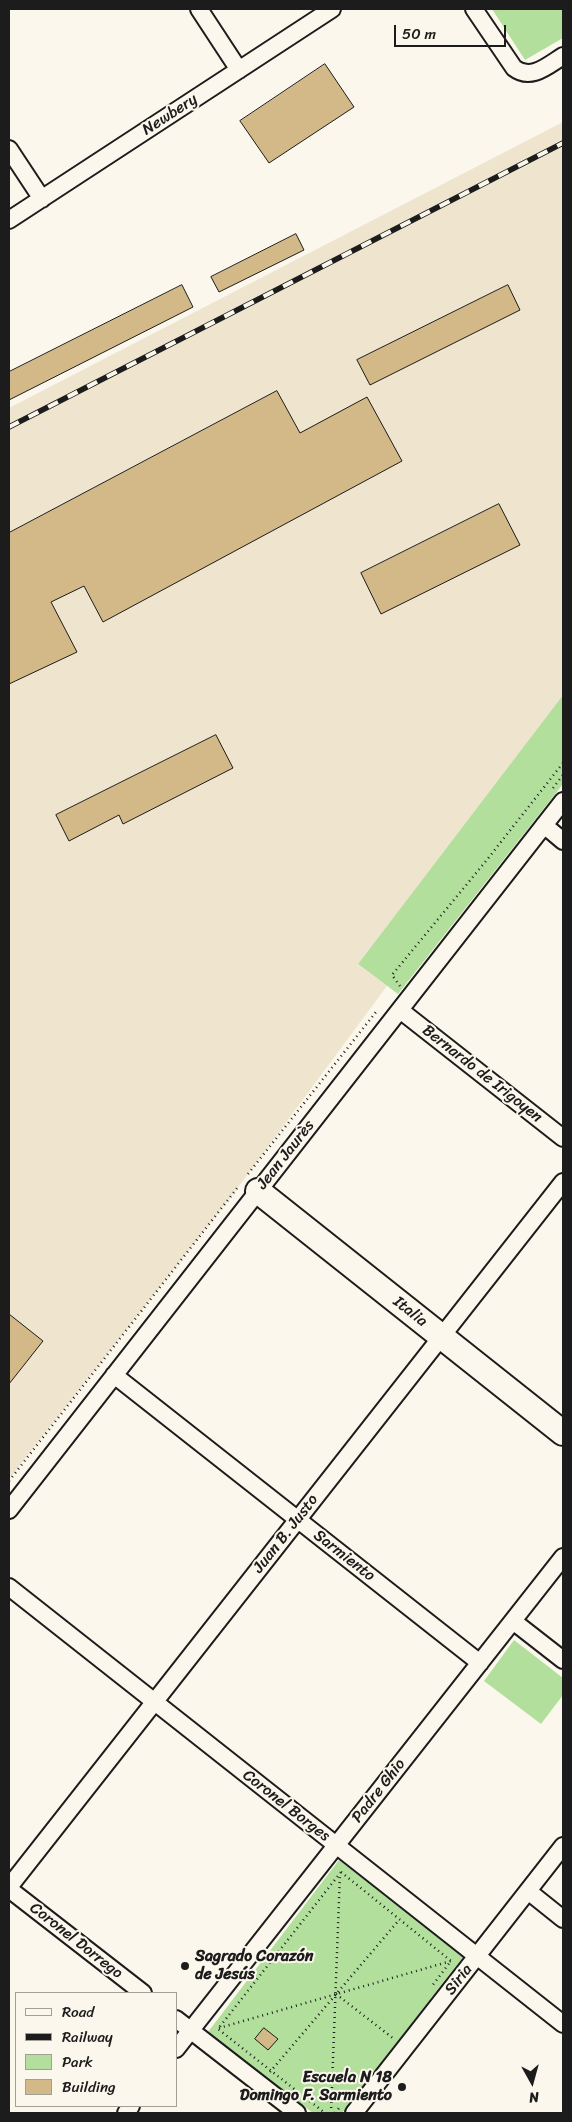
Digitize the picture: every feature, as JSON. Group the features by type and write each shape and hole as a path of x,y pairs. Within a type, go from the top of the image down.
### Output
{"street":[{"path":"199,9 239,70"},
{"name":"Newbery","path":"9,220 332,9"},
{"path":"474,9 514,68 522,74 532,74 563,56"},
{"path":"9,149 42,199"},
{"name":"Jean Jaurès","path":"9,1510 114,1375 249,1183 404,1004 544,826 557,796"},
{"path":"544,826 563,841"},
{"name":"Bernardo de Irigoyen","path":"404,1004 563,1138"},
{"name":"Juan B. Justo","path":"9,1888 563,1182"},
{"name":"Italia","path":"249,1183 563,1433"},
{"name":"Sarmiento","path":"114,1375 480,1663"},
{"name":"Padre Ghio","path":"178,2047 563,1558"},
{"name":"Coronel Borges","path":"9,1588 563,2024"},
{"path":"514,1621 563,1660"},
{"name":"Siria","path":"354,2113 563,1846"},
{"name":"Coronel Dorrego","path":"9,1888 142,1992"},
{"path":"528,1891 563,1919"},
{"path":"178,2021 297,2113"}],"path":[{"path":"404,1004 398,984 392,974 486,861 563,763"},
{"path":"557,796 563,775"},
{"path":"398,984 404,976"},
{"path":"9,1481 249,1183 380,1007"},
{"path":"340,1872 451,1961"},
{"path":"331,2113 340,1872"},
{"path":"218,2029 340,1872"},
{"path":"266,2077 405,1913"},
{"path":"213,2030 457,1959"},
{"path":"336,1994 397,2042"},
{"path":"218,2029 325,2113"}],"shaded area":[{"path":"563,122 563,695 358,964 387,986 236,1190 9,1479 9,408"}],"green space":[{"path":"492,9 563,9 563,38 525,60"},
{"path":"563,695 563,784 398,994 358,964"},
{"path":"514,1640 563,1678 563,1695 541,1724 484,1681"},
{"path":"339,1860 463,1957 342,2113 313,2113 208,2032"}],"building":[{"path":"325,64 354,107 269,163 240,121"},
{"path":"296,234 304,250 219,292 211,277"},
{"path":"182,285 193,307 9,400 9,372"},
{"path":"508,285 520,310 370,385 357,360"},
{"path":"277,391 300,433 367,397 402,461 103,622 84,586 51,602 77,652 9,684 9,533"},
{"path":"499,504 520,545 381,614 361,573"},
{"path":"216,735 233,768 123,824 119,815 69,841 56,815"},
{"path":"9,1314 43,1341 9,1384"},
{"path":"264,2028 278,2039 268,2050 255,2039"}],"railway":[{"path":"9,427 563,143"}],"place":[{"name":"Sagrado Corazón de Jesús","path":"185,1966"},
{"name":"Escuela N 18 Domingo F. Sarmiento","path":"402,2087"}]}
